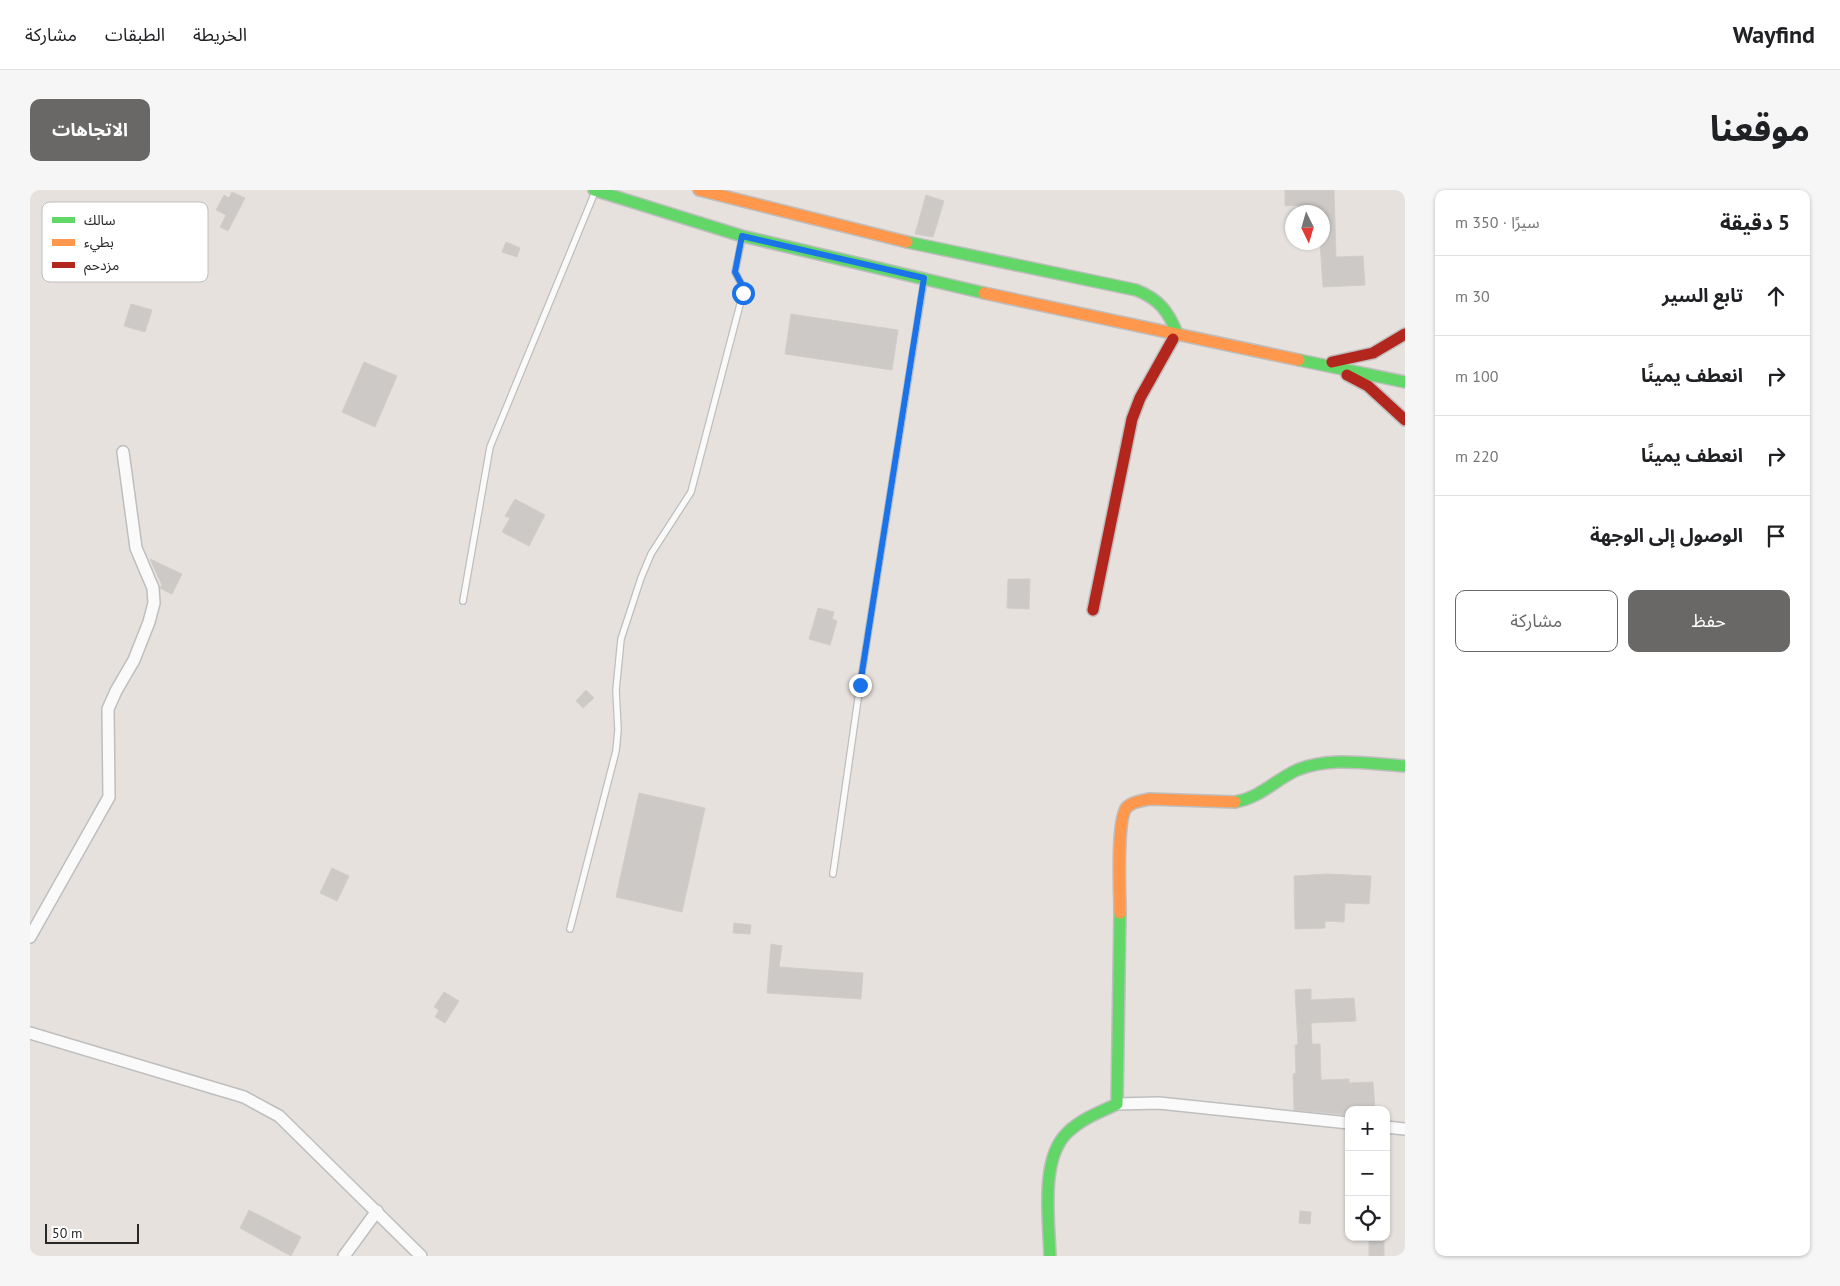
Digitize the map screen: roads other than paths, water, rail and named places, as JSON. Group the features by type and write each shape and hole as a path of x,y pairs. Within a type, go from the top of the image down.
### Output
{"street":[{"path":"595,190 742,236 1068,312 1177,333 1405,382"},
{"path":"699,190 881,238 1125,286 1152,296 1168,309 1177,333"},
{"path":"1093,610 1132,418 1140,398 1177,333"},
{"path":"1323,364 1373,353 1405,334"},
{"path":"1323,364 1368,386 1405,420"},
{"path":"30,937 109,797 108,709 134,660 149,622 154,603 152,588 136,548 123,452"},
{"path":"1117,1104 1121,820 1127,806 1137,800 1150,799 1224,803 1245,800 1298,770 1322,764 1405,766"},
{"path":"30,1033 244,1097 279,1116 422,1256"},
{"path":"1050,1256 1053,1150 1061,1139 1086,1119 1117,1104 1159,1104 1345,1123"},
{"path":"1390,1127 1405,1129"},
{"path":"344,1256 377,1211"}],"lane":[{"path":"463,602 490,447 595,190"},
{"path":"570,929 616,751 618,730 616,690 622,640 641,578 651,554 690,492 743,293 743,287 735,272 742,236"},
{"path":"833,874 860,685 924,278"}]}
